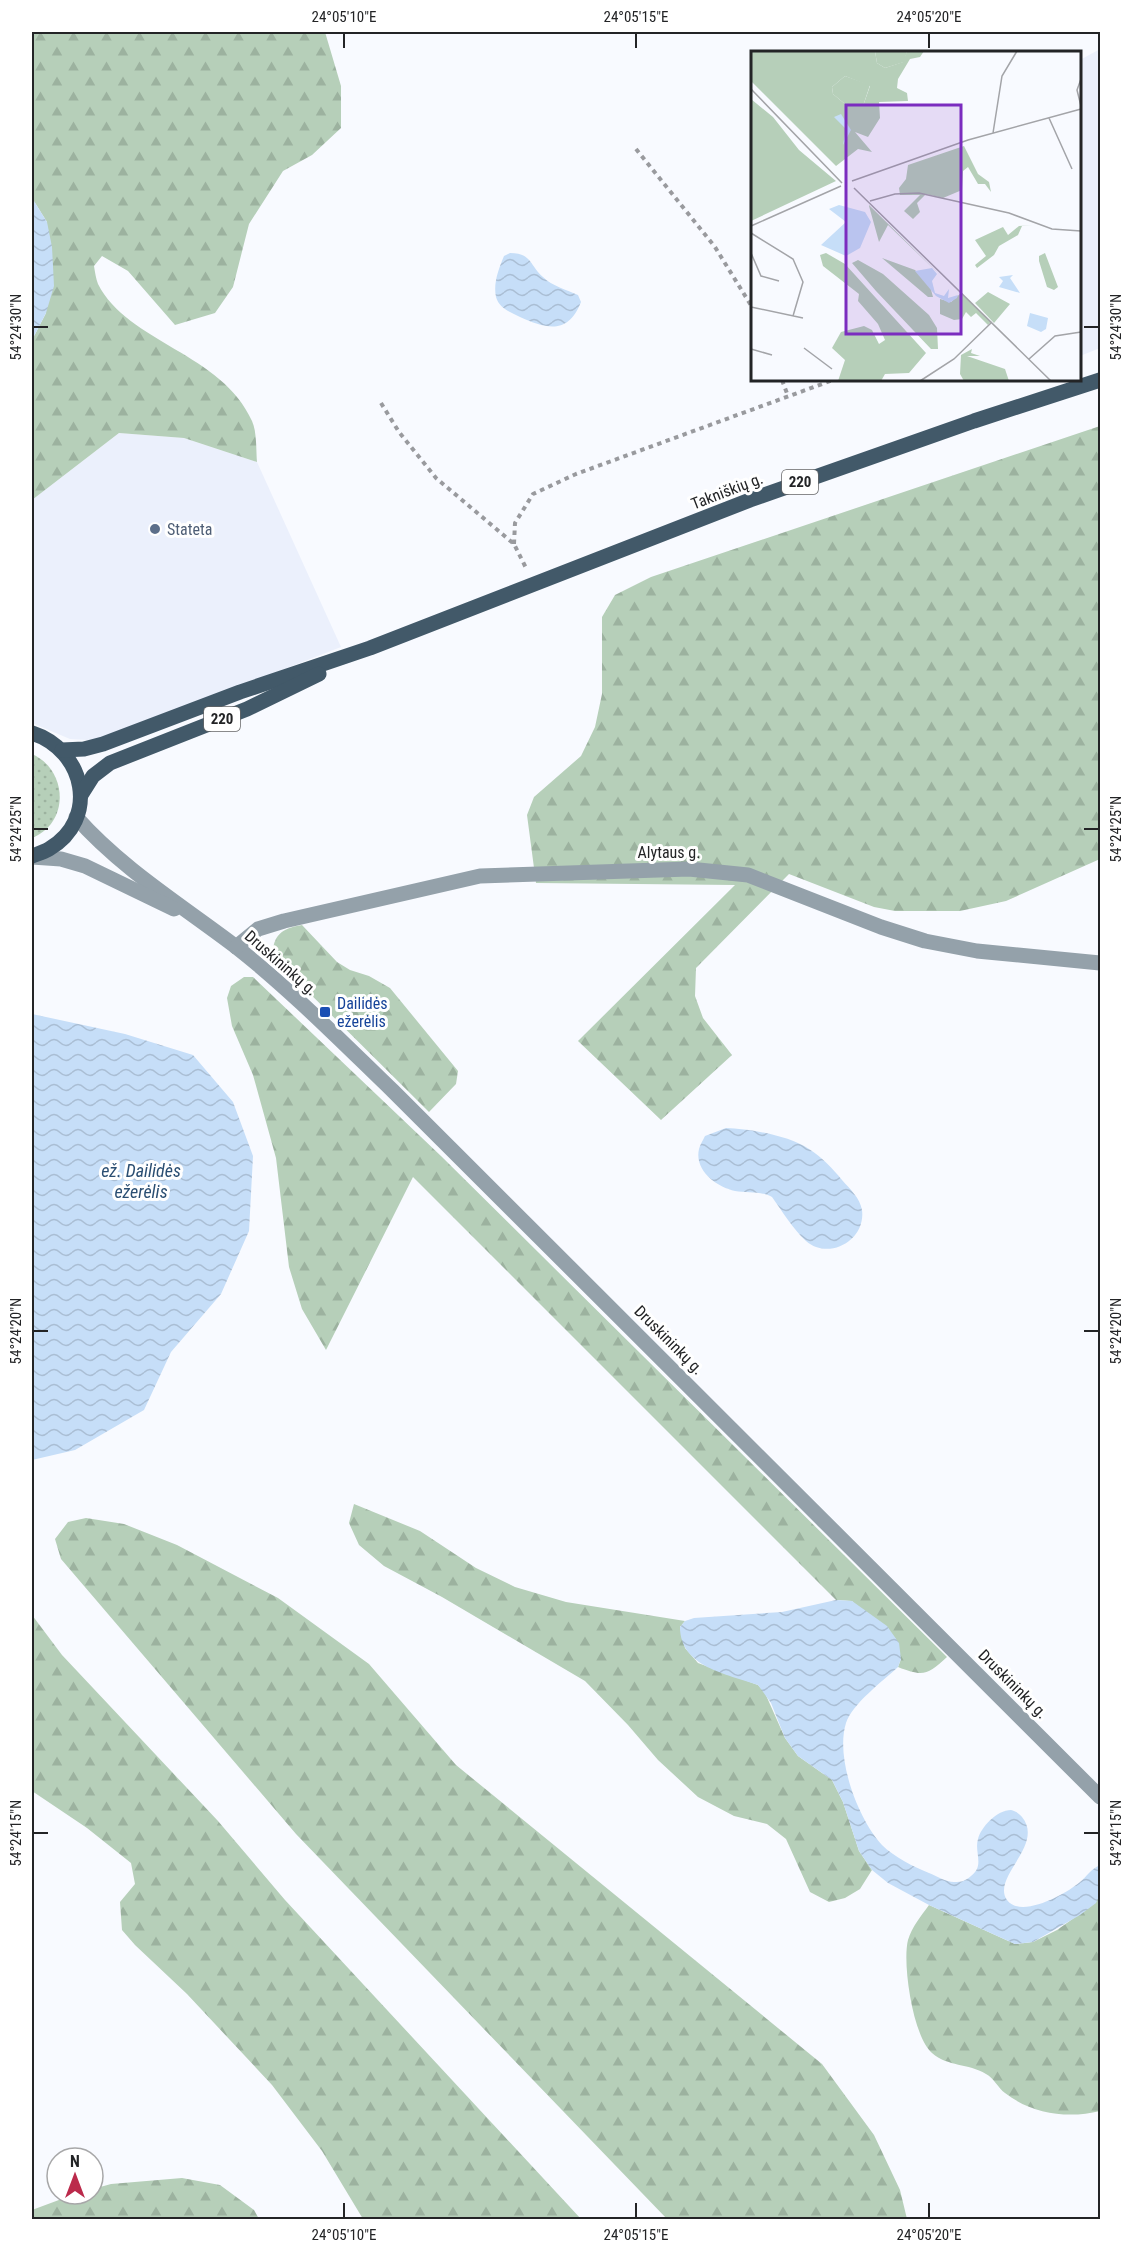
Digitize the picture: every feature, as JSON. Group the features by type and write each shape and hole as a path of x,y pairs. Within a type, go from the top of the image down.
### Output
{"main road":[{"name":"Takniškių g.","path":"370,648 762,496 974,421 1101,380"},
{"name":"220","path":"62,750 84,749 103,744 240,692 370,648"},
{"name":"220","path":"32,857 49,849 65,836 76,817 81,795 93,776 110,763 247,710 370,648"},
{"name":"220","path":"32,733 45,737 62,750 76,771 81,795"}],"street":[{"path":"76,817 98,842 201,922"},
{"path":"32,857 61,859 86,866 201,922"},
{"name":"Alytaus g.","path":"236,947 258,929 284,921 480,876 689,869 748,875 881,927 925,941 977,951 1101,963"},
{"name":"Druskininkų g.","path":"201,922 236,947 290,992 393,1091 1101,1797"}],"path":[{"path":"636,148 715,247 751,304"},
{"path":"782,381 788,396"},
{"path":"514,544 515,523 533,494 576,474 830,381"},
{"path":"381,403 399,432 436,478 514,544 534,584"}],"shaded area":[{"path":"1100,49 1100,348 1081,356 1081,59"},
{"path":"119,433 184,438 257,462 341,647 106,738 70,739 32,723 32,500"}],"green space":[{"path":"32,32 325,32 341,86 341,128 312,155 283,171 249,224 233,287 215,313 175,325 128,271 102,256 94,266 98,284 112,304 130,321 198,363 238,398 254,425 257,462 184,438 119,433 32,500 32,340 46,313 47,222 32,198"},
{"path":"1100,426 1100,859 1006,901 960,911 895,911 874,907 789,874 696,968 695,996 703,1018 732,1055 661,1120 578,1041 735,885 536,883 527,815 534,797 581,756 595,727 602,694 602,617 615,595 651,577"},
{"path":"32,754 53,772 60,796 53,821 44,831 32,838"},
{"path":"302,925 337,962 390,988 458,1071 456,1084 429,1112 272,956 274,943 280,934"},
{"path":"244,977 253,977 441,1156 947,1657 930,1671 919,1673 898,1667 901,1659 852,1601 836,1600 413,1177 326,1350 302,1309 289,1267 276,1158 253,1075 232,1026 227,998 231,986"},
{"path":"354,1504 420,1531 476,1568 515,1587 566,1602 685,1621 680,1627 685,1648 698,1663 758,1685 765,1693 785,1738 798,1756 832,1780 843,1802 859,1851 872,1870 860,1889 845,1898 829,1902 810,1892 786,1839 767,1824 734,1816 698,1797 658,1760 585,1681 442,1597 384,1566 359,1545 349,1523"},
{"path":"86,1518 124,1524 177,1545 278,1598 369,1664 456,1765 822,2064 874,2135 900,2190 907,2219 667,2219 296,1834 61,1559 55,1539 68,1522"},
{"path":"32,1615 62,1655 218,1821 285,1900 581,2219 363,2219 322,2151 272,2085 187,1994 122,1930 120,1902 135,1884 131,1863 87,1828 32,1791"},
{"path":"1100,1894 1100,2111 1075,2115 1038,2110 1005,2093 986,2074 945,2061 932,2053 919,2032 914,2016 907,1965 908,1940 929,1905 1015,1944 1033,1942 1057,1930 1095,1903"},
{"path":"182,2178 220,2185 254,2210 259,2219 32,2219 32,2210 45,2205 105,2206 105,2186"}],"water":[{"path":"32,198 47,222 52,247 54,286 46,313 32,340"},
{"path":"510,253 523,255 547,280 578,295 581,302 570,320 556,326 539,324 512,313 500,304 495,292 496,281 504,256"},
{"name":"ež. Dailidės ežerėlis","path":"32,1014 125,1034 193,1055 233,1102 253,1156 249,1231 221,1294 171,1352 144,1410 75,1450 32,1460"},
{"path":"726,1128 780,1136 800,1144 823,1159 851,1190 861,1206 862,1221 852,1238 835,1248 815,1247 797,1231 772,1197 728,1189 708,1177 700,1164 699,1147 705,1136"},
{"path":"836,1600 852,1601 887,1626 899,1643 901,1659 898,1667 855,1708 846,1723 843,1737 846,1770 857,1804 873,1834 882,1845 898,1858 917,1868 948,1881 965,1880 977,1868 977,1844 982,1829 995,1816 1011,1810 1022,1817 1027,1828 1027,1839 1006,1881 1004,1891 1007,1900 1022,1907 1044,1903 1073,1887 1100,1865 1100,1894 1096,1903 1033,1942 1015,1944 929,1905 888,1883 872,1870 859,1851 843,1802 832,1780 798,1756 785,1738 771,1703 758,1685 707,1667 688,1651 682,1641 680,1627 685,1621 694,1618 782,1612"}],"place":[{"name":"Stateta","path":"155,529"},
{"name":"Dailidės ežerėlis","path":"325,1012"}]}
